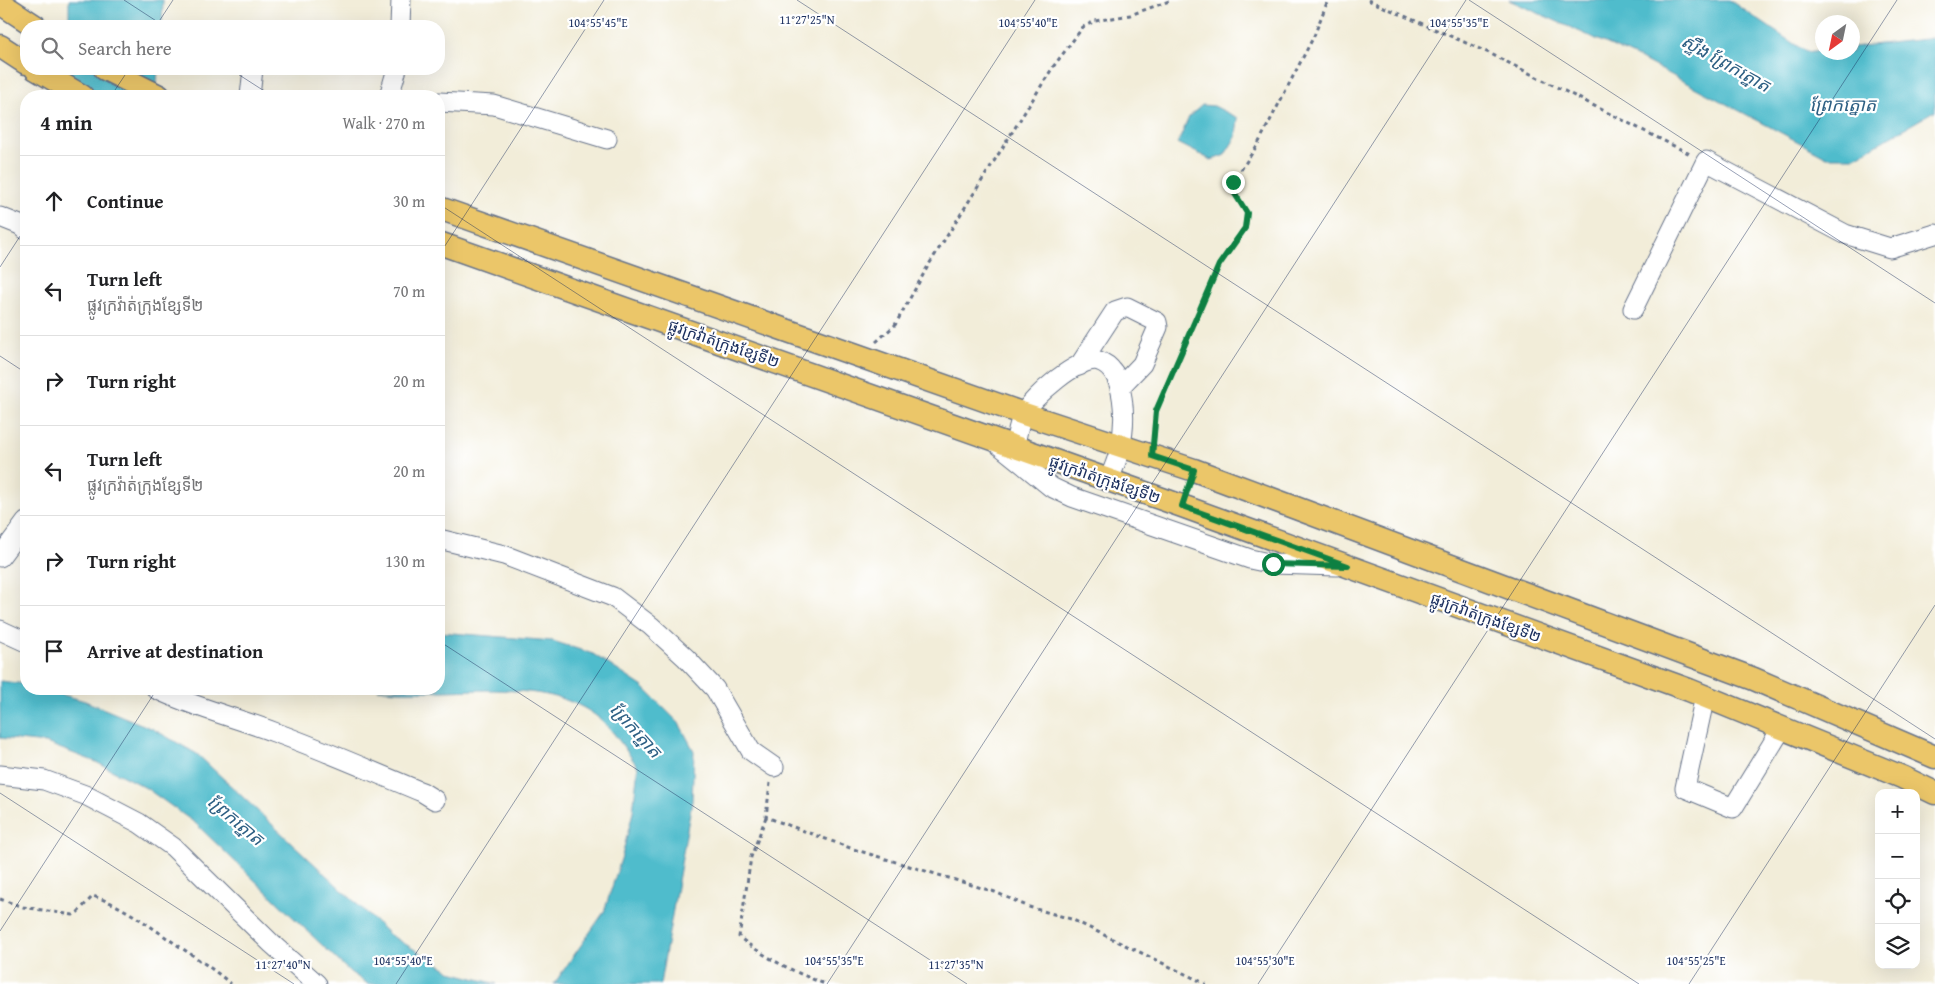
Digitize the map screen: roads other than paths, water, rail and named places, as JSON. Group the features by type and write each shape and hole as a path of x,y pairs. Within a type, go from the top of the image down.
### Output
{"main road":[{"path":"0,3 25,20"},
{"path":"0,46 20,58"},
{"path":"46,75 72,90"},
{"path":"117,75 147,90"},
{"name":"ផ្លូវក្រវ៉ាត់ក្រុងខ្សែទី២","path":"445,210 1024,414 1194,470 1754,679 1935,757"},
{"name":"ផ្លូវក្រវ៉ាត់ក្រុងខ្សែទី២","path":"445,245 1182,506 1705,696 1902,777 1935,793"},
{"path":"680,328 691,297"},
{"path":"1182,506 1194,470"}],"street":[{"path":"400,20 401,0"},
{"path":"251,90 252,75"},
{"path":"391,90 395,75"},
{"path":"445,102 494,105 607,139"},
{"path":"1632,309 1706,161 1845,234 1890,248 1935,234"},
{"path":"0,217 20,225"},
{"path":"1079,366 1115,311 1127,307 1157,322 1158,327 1142,364 1120,387"},
{"path":"1109,480 1121,446 1123,408 1116,374 1100,361 1094,360 1079,366 1052,382 1024,414 1003,444 1051,487 1072,497 1250,559 1273,564 1348,566"},
{"path":"0,557 20,530"},
{"path":"445,540 504,554 613,597 651,626 686,658 715,690 751,751 774,767"},
{"path":"0,630 20,639"},
{"path":"168,695 186,704 227,715 276,732 422,792 435,800"},
{"path":"1705,696 1685,788 1733,808 1782,728"},
{"path":"0,775 44,780 85,795 139,823 173,847 265,938 317,984"}],"water":[{"path":"69,0 163,0 162,20 69,20"},
{"name":"ព្រែកត្នោត","path":"1509,0 1729,0 1806,52 1815,51 1815,60 1860,60 1860,46 1935,38 1935,111 1855,157 1827,157 1641,59"},
{"path":"67,75 158,75 156,90 65,90"},
{"path":"1202,105 1214,106 1238,118 1236,137 1224,156 1211,160 1178,143 1189,117"},
{"name":"ព្រែកត្នោត","path":"445,632 553,641 593,654 643,687 679,723 694,751 692,801 660,984 554,984 604,912 622,856 633,812 638,767 605,724 577,705 551,696 523,691 445,691"},
{"name":"ព្រែកត្នោត","path":"0,681 20,683 20,695 64,695 85,701 153,729 197,754 390,935 454,973 497,984 368,984 350,972 195,823 146,788 96,762 46,743 0,738"}],"water label":[{"name":"ស្ទឹង ព្រែកត្នោត","path":"1726,63"}]}
